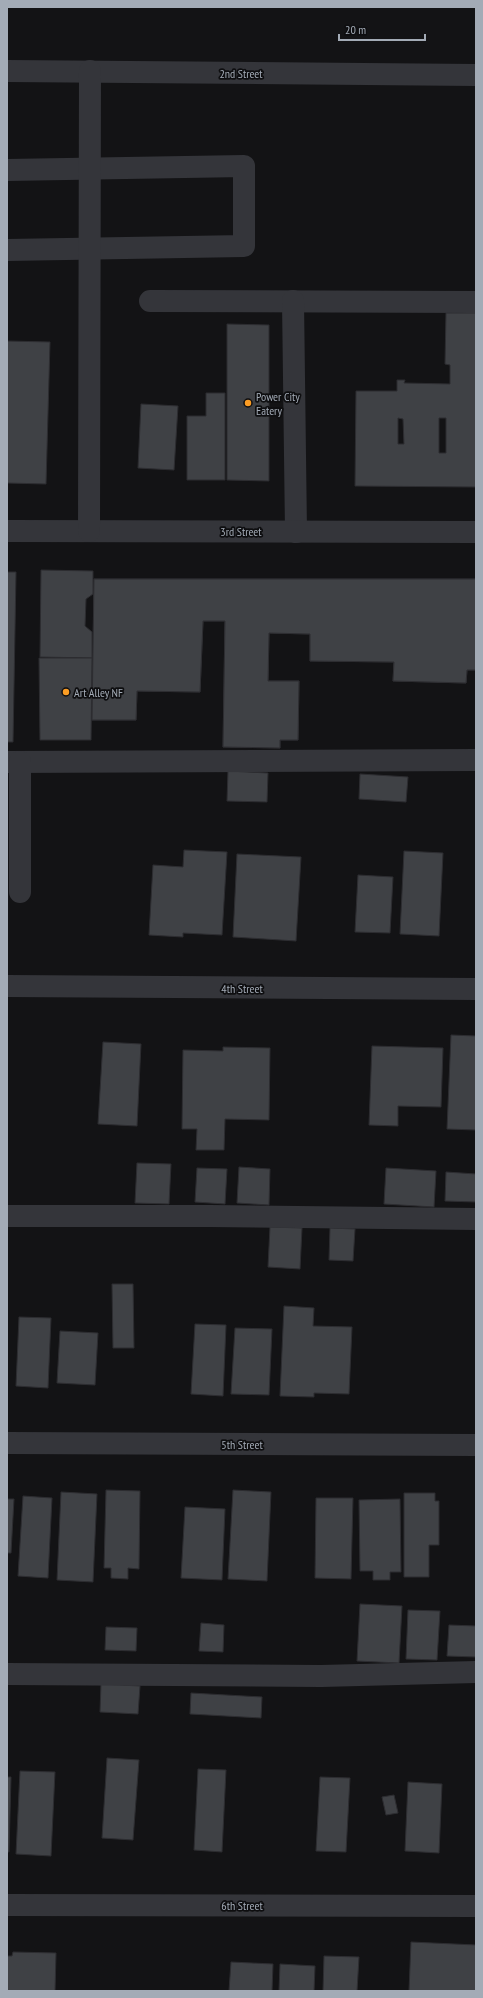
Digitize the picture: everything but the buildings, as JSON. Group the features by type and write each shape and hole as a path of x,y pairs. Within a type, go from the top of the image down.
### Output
{"street":[{"name":"2nd Street","path":"7,71 476,74"},
{"path":"89,531 90,72"},
{"path":"7,170 90,170 244,166 244,246 89,250 7,250"},
{"path":"150,301 476,302"},
{"path":"293,301 296,532"},
{"name":"3rd Street","path":"7,531 476,532"},
{"path":"20,892 13,762 476,760"},
{"name":"4th Street","path":"7,986 476,989"},
{"path":"7,1216 210,1216 476,1219"},
{"name":"5th Street","path":"7,1443 476,1445"},
{"path":"7,1674 321,1676 476,1672"},
{"name":"6th Street","path":"7,1905 476,1906"}],"place":[{"name":"Power City Eatery","path":"248,403"},
{"name":"Art Alley NF","path":"66,692"}]}
